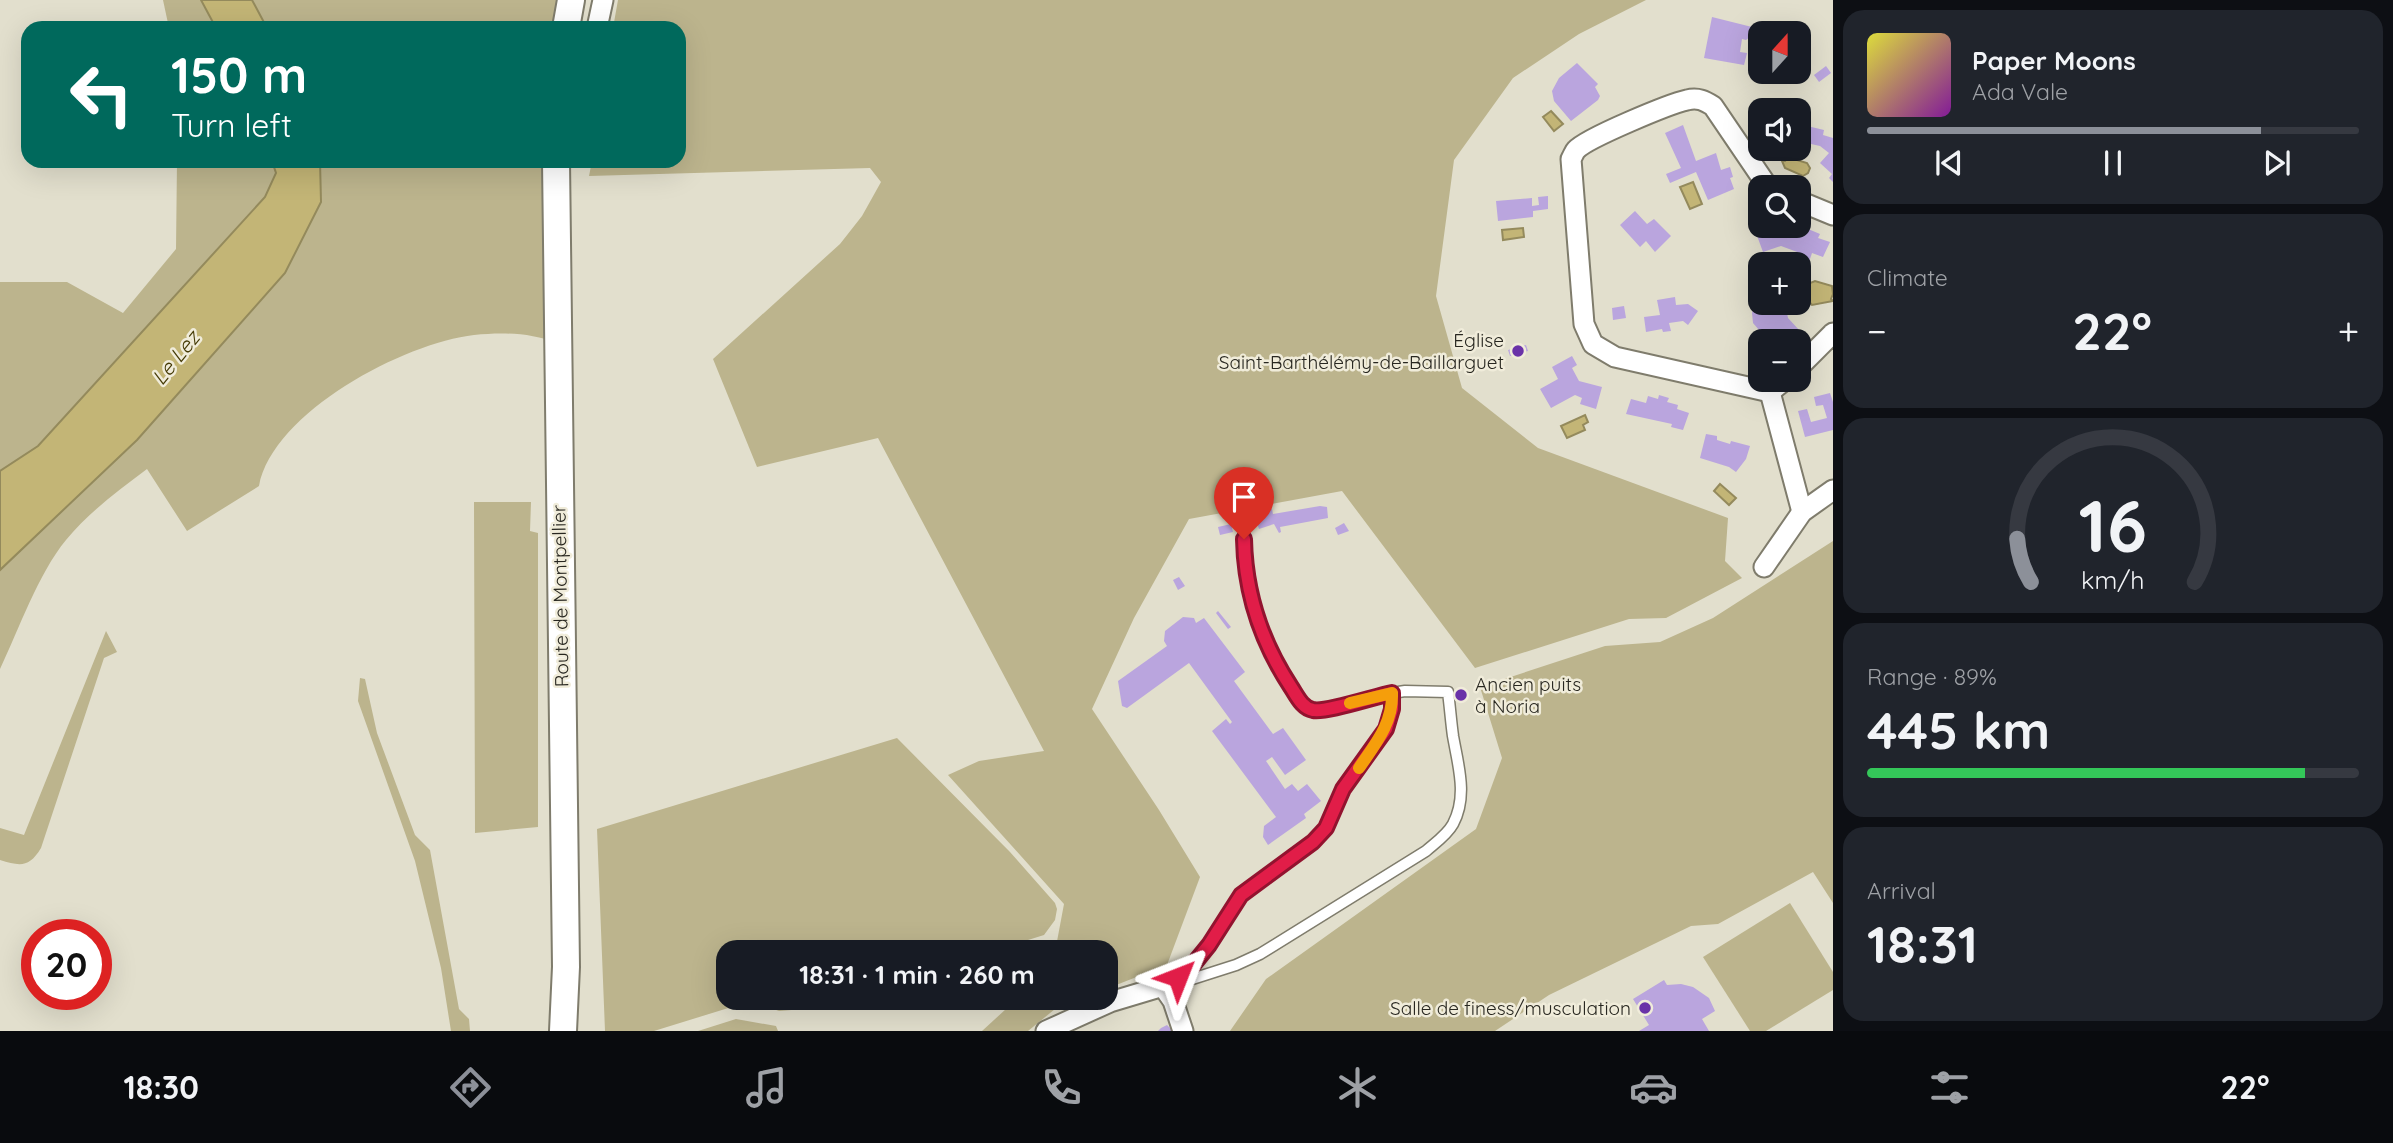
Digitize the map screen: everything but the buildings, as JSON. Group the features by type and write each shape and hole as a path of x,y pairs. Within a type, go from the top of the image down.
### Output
{"main road":[{"path":"567,21 571,0"},
{"name":"Route de Montpellier","path":"556,168 566,967 563,1031"}],"street":[{"path":"598,21 603,0"},
{"path":"1748,381 1615,357 1592,344 1584,324 1571,159 1577,149 1591,140 1641,117 1689,99 1702,99 1713,106 1760,175"},
{"path":"1811,206 1833,215"},
{"path":"1811,355 1833,333"},
{"path":"1778,392 1802,512"},
{"path":"1764,567 1802,512 1833,490"},
{"path":"1046,1031 1110,1002 1154,988 1164,988 1173,1001 1183,1031"}],"lane":[{"path":"1164,988 1236,965 1260,954 1426,851 1454,824 1461,801 1461,778 1448,692 1392,693 1323,711 1305,707 1282,674 1255,614 1247,576 1244,539"},
{"path":"1164,988 1192,966 1241,895 1313,842 1326,828 1343,789 1386,729 1392,709 1392,693"}],"shaded area":[{"path":"163,0 571,0 567,21 168,21"},
{"path":"618,0 1646,0 1579,34 1513,78 1454,160 1436,296 1462,388 1538,448 1728,518 1725,561 1742,578 1666,618 1629,619 1475,668 1342,491 1189,519 1134,618 1092,709 1200,877 1167,965 1118,984 1118,940 1057,940 1064,904 948,775 979,761 1044,751 878,438 757,467 713,359 840,244 862,216 881,182 870,168 589,176 591,168 686,168 686,21 614,21"},
{"path":"177,168 556,168 558,343 517,334 474,335 445,341 379,367 315,408 289,432 269,459 259,486 187,531 147,469 94,511 66,540 38,585 0,669 0,282 67,282 123,313 176,249"},
{"path":"474,502 531,502 530,531 538,533 538,827 475,833"},
{"path":"1833,541 1833,903 1813,872 1718,924 1691,926 1549,995 1495,1031 1230,1031 1266,979 1476,829 1502,758 1480,687 1605,646 1660,642 1713,618"},
{"path":"106,631 117,652 104,658 41,848 24,864 0,860 0,828 24,835"},
{"path":"360,678 365,679 377,733 415,835 430,850 459,1009 469,1019 470,1031 451,1031 441,968 415,861 358,701"},
{"path":"897,738 1010,852 1055,903 1055,920 1044,935 1028,940 716,940 716,1010 722,1010 654,1031 605,1031 597,829"},
{"path":"1790,903 1833,972 1833,990 1766,1031 1750,1031 1703,957"},
{"path":"1005,1010 1054,1010 1028,1031 982,1031"},
{"path":"736,1019 776,1026 778,1031 698,1031"}],"water":[{"path":"201,0 252,0 263,21 212,21"},
{"path":"1551,111 1563,124 1554,131 1543,117"},
{"path":"1782,161 1800,161 1807,163 1810,168 1808,173 1801,175 1785,168"},
{"name":"Le Lez","path":"274,168 320,168 321,202 285,273 137,440 0,570 0,471 38,446 265,197 276,173"},
{"path":"1693,182 1702,204 1690,209 1680,187"},
{"path":"1523,228 1524,237 1503,240 1502,230"},
{"path":"1815,281 1832,286 1833,301 1812,305 1811,283"},
{"path":"1585,415 1588,422 1583,425 1585,430 1567,438 1561,426"},
{"path":"1720,484 1736,498 1729,505 1714,491"}],"slow traffic":[{"path":"1350,703 1392,693 1392,709 1386,729 1359,768"}],"place":[{"name":"Église Saint-Barthélémy-de-Baillarguet","path":"1518,351"},
{"name":"Ancien puits à Noria","path":"1461,695"},
{"name":"Salle de finess/musculation","path":"1645,1008"}],"route":[{"path":"1178,977 1192,966 1209,945 1241,895 1313,842 1326,828 1343,789 1386,729 1392,709 1392,693 1323,711 1305,707 1282,674 1255,614 1244,557 1244,539"}]}
